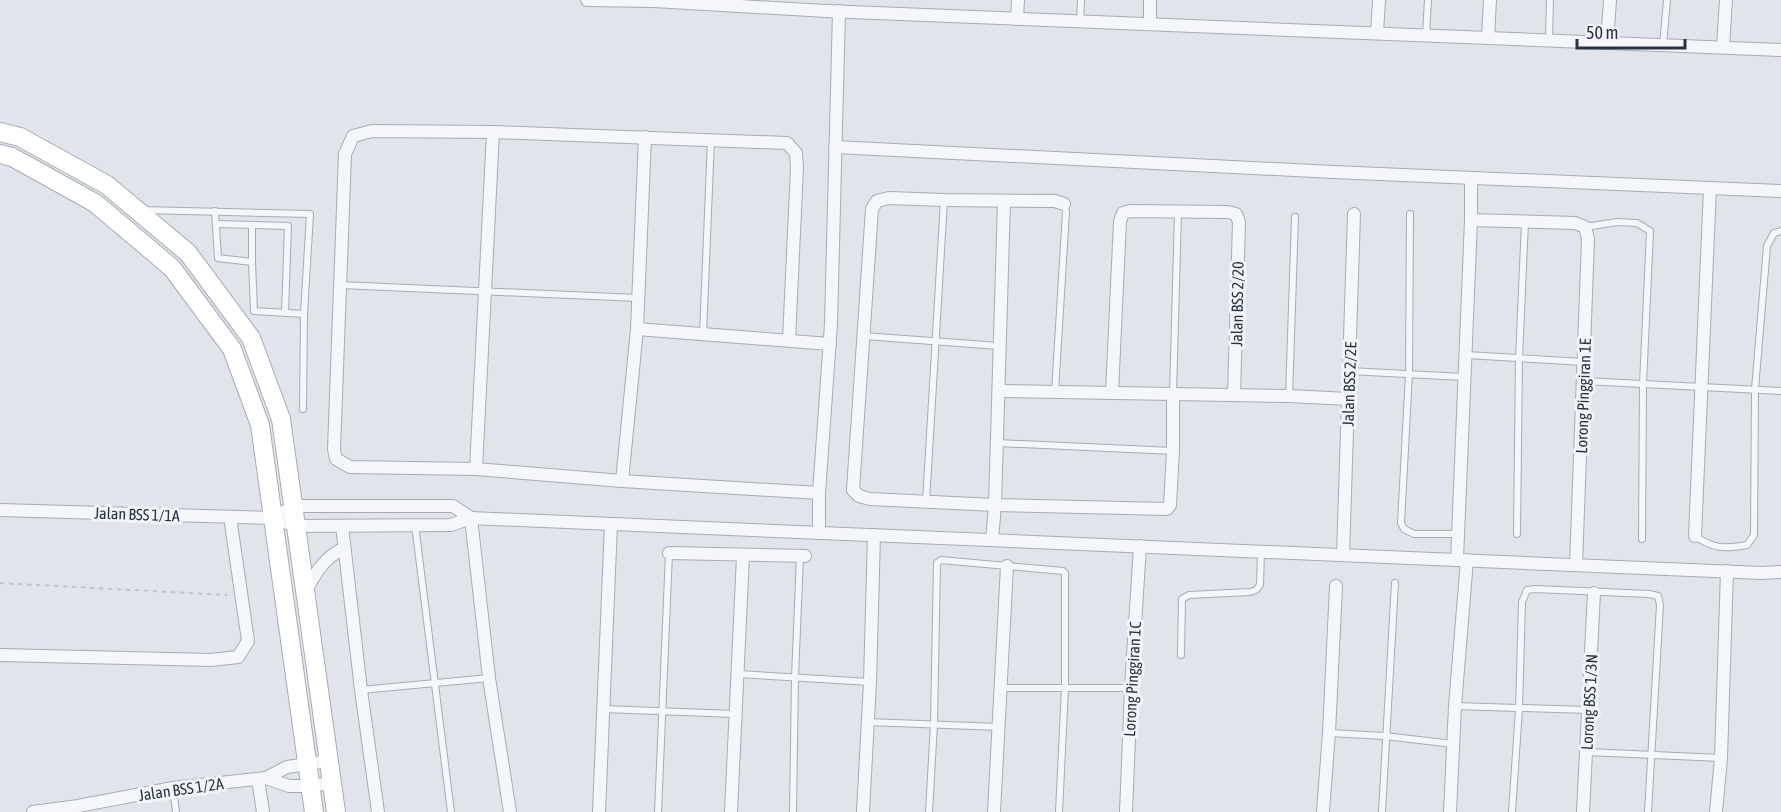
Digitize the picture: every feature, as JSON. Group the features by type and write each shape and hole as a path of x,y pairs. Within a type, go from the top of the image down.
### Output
{"street":[{"path":"587,0 717,2 839,11 1080,22 1781,50"},
{"path":"1017,19 1018,0"},
{"path":"1150,0 1150,24"},
{"path":"1377,33 1379,0"},
{"path":"1488,38 1490,0"},
{"path":"1607,43 1610,0"},
{"path":"1723,47 1726,0"},
{"path":"819,533 819,493 830,344 839,11"},
{"path":"789,340 797,168 796,153 788,143 645,136 372,131 353,136 345,154 334,449 336,459 350,467 476,469 819,493"},
{"path":"0,132 20,136 107,185 188,254 251,338 281,419 336,812"},
{"path":"476,469 493,132"},
{"path":"622,480 637,329 645,136"},
{"path":"835,147 1781,191"},
{"path":"0,154 12,157 95,203 172,268 232,349 260,425 314,812"},
{"path":"1450,812 1462,560 1458,534 1471,178"},
{"path":"1695,536 1710,188"},
{"path":"1064,204 1055,201 889,198 877,201 872,209 853,490 859,496 870,499 1167,509 1170,505 1173,452 1173,394"},
{"path":"992,540 996,505 1004,201"},
{"path":"1112,393 1120,221 1123,213 1130,211 1178,211"},
{"name":"Jalan BSS 2/20","path":"1178,211 1227,212 1236,214 1239,222 1234,395"},
{"name":"Jalan BSS 2/2E","path":"1343,555 1354,214"},
{"path":"1471,220 1575,223 1585,227"},
{"name":"Lorong Pinggiran 1E","path":"1576,565 1588,239 1585,227"},
{"path":"637,329 830,344"},
{"path":"999,390 1349,399"},
{"path":"274,518 293,506 453,506 471,518 489,678 510,812"},
{"name":"Jalan BSS 1/1A","path":"0,510 274,518"},
{"path":"0,655 211,660 238,657 248,641 230,517"},
{"path":"274,518 296,526 451,525 471,518 1781,572"},
{"path":"599,812 611,524"},
{"path":"342,526 378,812"},
{"path":"863,812 870,682 874,535"},
{"name":"Lorong Pinggiran 1C","path":"1126,812 1140,546"},
{"path":"305,594 322,563 333,553 344,548"},
{"path":"669,553 803,556"},
{"path":"731,812 742,556"},
{"path":"994,812 1007,566"},
{"path":"1716,812 1721,758 1727,571"},
{"path":"1323,812 1336,586"},
{"name":"Lorong BSS 1/3N","path":"1583,812 1594,592"},
{"path":"262,778 287,767 329,761"},
{"path":"262,778 289,786 332,783"},
{"path":"262,778 262,812"},
{"name":"Jalan BSS 1/2A","path":"33,812 79,809 173,788 262,778"}],"lane":[{"path":"1080,22 1081,0"},
{"path":"1426,36 1428,0"},
{"path":"1549,41 1550,0"},
{"path":"1663,45 1667,0"},
{"path":"704,334 711,139"},
{"path":"926,502 944,200"},
{"path":"1055,392 1066,212 1064,204"},
{"path":"136,210 310,214 304,314 303,409"},
{"path":"215,211 218,258 252,262"},
{"path":"1173,394 1178,211"},
{"path":"1410,213 1409,374 1401,524 1404,530 1414,534 1458,534"},
{"path":"1289,396 1295,217"},
{"path":"1517,534 1519,358 1525,222"},
{"path":"1585,227 1617,222 1636,223 1650,231 1643,384 1642,539"},
{"path":"216,224 288,226 285,313"},
{"path":"252,225 254,311 304,314"},
{"path":"1695,536 1710,546 1732,547 1747,545 1754,535 1755,389 1767,246 1774,233 1781,231"},
{"path":"339,285 639,298"},
{"path":"864,336 1000,346"},
{"path":"1465,355 1584,362"},
{"path":"1349,371 1464,377"},
{"path":"1584,381 1781,391"},
{"path":"997,443 1173,452"},
{"path":"415,525 451,812"},
{"path":"1181,656 1182,599 1189,595 1256,590 1260,585 1261,551"},
{"path":"658,812 669,553"},
{"path":"793,812 795,676 803,556"},
{"path":"929,812 934,724 937,562 941,560 1065,573 1065,688 1059,812"},
{"path":"1382,812 1395,583"},
{"path":"1512,812 1519,709 1522,602 1527,590 1535,589 1658,596 1660,605 1648,812"},
{"path":"738,674 870,682"},
{"path":"361,690 489,678"},
{"path":"1001,688 1131,688"},
{"path":"1455,706 1588,710"},
{"path":"603,709 736,714"},
{"path":"868,722 999,727"},
{"path":"1329,733 1385,736 1454,744"},
{"path":"1587,752 1721,758"},
{"path":"173,788 176,812"}],"path":[{"path":"0,583 242,596"}]}
